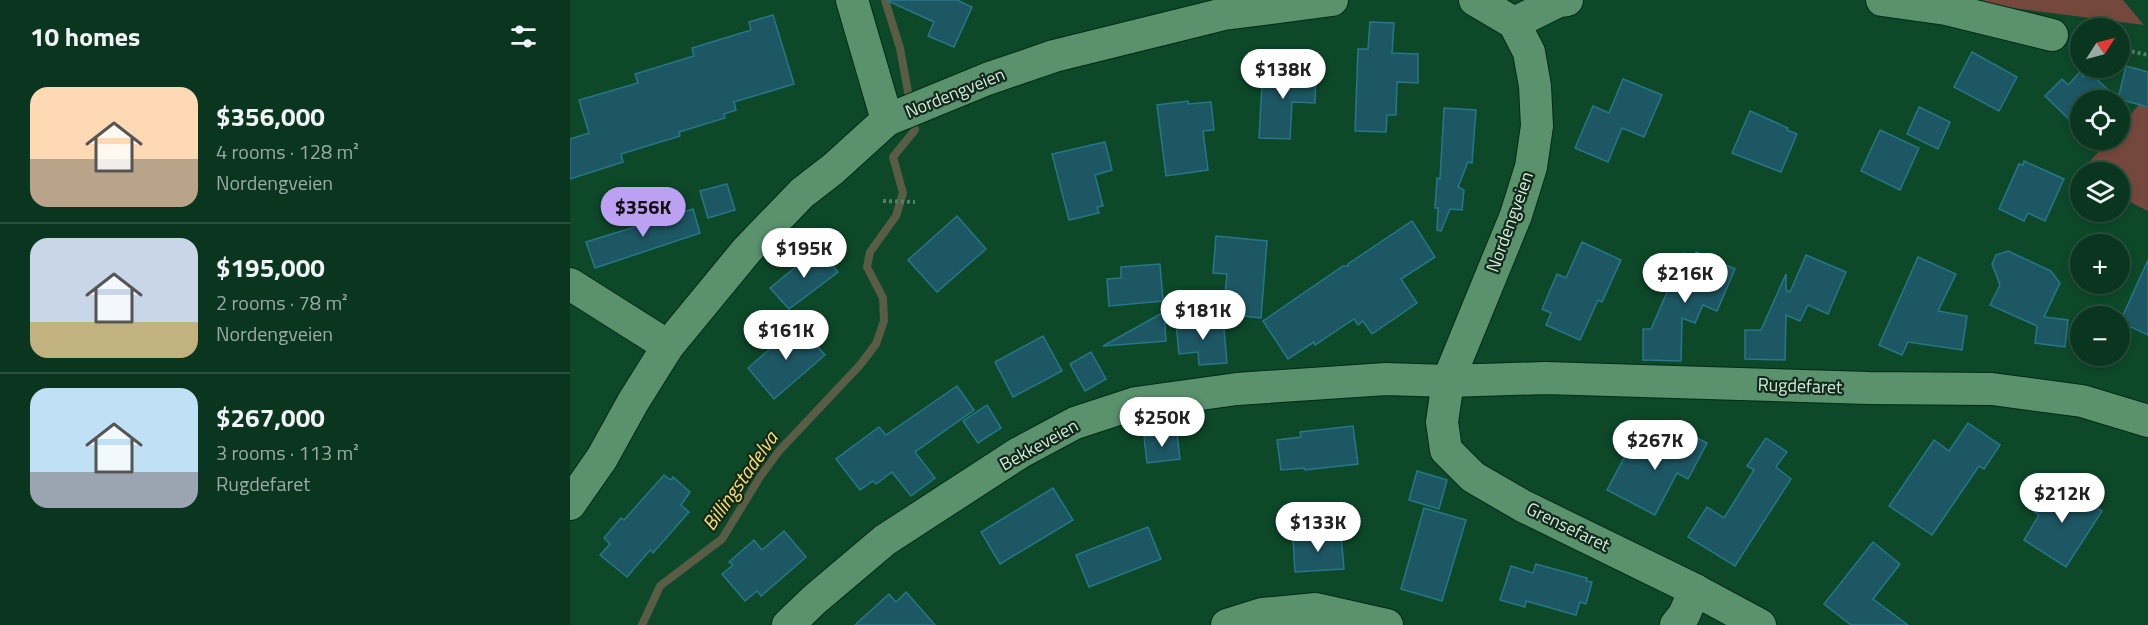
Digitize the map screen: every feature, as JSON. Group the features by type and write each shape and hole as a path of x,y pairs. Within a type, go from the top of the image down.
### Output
{"street":[{"path":"852,0 887,120"},
{"name":"Nordengveien","path":"570,504 602,458 668,346 747,250 802,192 887,120 987,79 1054,56 1224,14 1332,0"},
{"path":"1475,0 1514,23 1559,1 1567,0"},
{"path":"1882,0 1946,9 2052,35"},
{"name":"Nordengveien","path":"1448,381 1516,215 1531,167 1537,126 1535,86 1529,52 1514,23"},
{"path":"570,284 668,346"},
{"name":"Rugdefaret","path":"1448,381 1545,378 1860,388 1992,389 2082,401 2148,421"},
{"name":"Bekkeveien","path":"788,625 885,540 1020,453 1075,423 1136,403 1237,389 1386,379 1448,381"},
{"name":"Grensefaret","path":"1448,381 1442,422 1446,450 1473,477 1523,506 1695,590 1760,625"},
{"path":"1676,625 1684,615 1695,590"},
{"path":"1227,625 1262,614 1316,609 1387,625"}],"path":[{"path":"2130,51 2148,55"},
{"path":"883,201 915,202"}],"shaded area":[{"path":"1952,0 2123,0 2144,25 2130,23 2130,18 2090,18"},
{"path":"2148,94 2148,211 2130,202 2130,162 2089,162 2100,150 2130,150 2130,115"}],"building":[{"path":"886,0 957,0 972,7 954,47 928,36 934,22"},
{"path":"773,15 794,84 734,102 736,110 724,114 725,118 679,132 680,136 621,154 623,162 570,179 570,139 589,133 579,100 638,83 635,74 694,56 692,48 751,30 749,22"},
{"path":"1370,22 1394,23 1392,53 1418,54 1418,83 1397,82 1396,115 1387,115 1386,132 1355,131 1358,49 1368,49"},
{"path":"1972,52 2017,77 1999,111 1954,87"},
{"path":"2130,67 2148,72 2148,107 2130,102 2130,90 2120,90 2123,78 2130,78"},
{"path":"1263,68 1316,74 1315,103 1292,102 1290,139 1259,138"},
{"path":"2074,78 2095,78 2108,90 2070,90 2070,120 2045,96 2062,79 2068,85"},
{"path":"1623,79 1662,95 1644,137 1622,128 1608,162 1575,148 1593,106 1609,113"},
{"path":"1188,101 1188,104 1211,102 1214,130 1203,131 1208,170 1166,176 1157,105"},
{"path":"1919,107 1950,122 1938,149 1907,134"},
{"path":"1444,108 1476,110 1472,163 1468,162 1458,187 1464,190 1462,210 1450,209 1441,231 1437,230 1438,208 1435,208 1437,178 1440,179"},
{"path":"1750,111 1797,134 1781,172 1732,153"},
{"path":"1880,130 1919,148 1900,190 1861,171"},
{"path":"1105,142 1112,170 1095,175 1103,206 1097,207 1099,213 1069,220 1052,154"},
{"path":"2024,161 2064,179 2045,221 2028,213 2024,221 1999,209 2019,164 2023,165"},
{"path":"727,184 735,210 708,218 700,191"},
{"path":"693,209 700,233 595,268 586,242"},
{"path":"957,216 986,249 937,292 908,260"},
{"path":"1412,221 1435,257 1401,279 1417,303 1372,334 1363,321 1358,325 1354,319 1315,345 1314,342 1288,359 1263,321"},
{"path":"1216,236 1267,241 1261,318 1223,314 1227,274 1213,273"},
{"path":"1582,242 1621,260 1602,302 1598,300 1580,340 1546,325 1551,313 1542,309 1557,274 1566,278"},
{"path":"819,248 838,272 789,309 770,288"},
{"path":"2008,251 2051,271 2060,283 2044,317 2068,320 2065,347 2035,343 2037,326 1990,305 2000,285 1992,264 1996,255"},
{"path":"1696,252 1735,269 1717,311 1703,305 1695,323 1682,318 1681,361 1643,360 1643,329 1651,329 1684,253 1694,257"},
{"path":"1806,255 1846,272 1828,314 1808,305 1800,321 1786,315 1785,360 1745,359 1745,330 1761,330 1786,274 1786,290 1790,292"},
{"path":"1918,257 1956,274 1938,311 1967,316 1962,350 1908,342 1902,355 1879,345"},
{"path":"2148,260 2148,335 2130,327 2130,306 2127,306"},
{"path":"1160,264 1163,301 1109,306 1107,279 1121,278 1121,267"},
{"path":"1164,312 1166,341 1103,346"},
{"path":"1223,319 1227,363 1199,365 1198,352 1179,354 1176,323"},
{"path":"798,324 825,355 774,399 748,368"},
{"path":"1043,336 1062,371 1013,397 995,362"},
{"path":"1091,352 1106,379 1085,391 1070,364"},
{"path":"957,386 974,410 915,452 935,478 911,496 892,472 876,484 873,481 860,490 836,459 879,427 886,435"},
{"path":"987,405 1001,428 978,443 963,421"},
{"path":"1968,423 2000,445 1984,469 1979,466 1932,535 1889,506 1934,440 1949,451"},
{"path":"1353,426 1358,464 1305,470 1304,468 1281,470 1277,440 1301,437 1300,432"},
{"path":"1682,430 1707,443 1688,479 1677,473 1655,515 1607,490 1633,441 1668,457"},
{"path":"1177,433 1180,459 1147,463 1144,437"},
{"path":"1766,438 1787,452 1776,467 1791,479 1735,566 1688,537 1707,507 1724,518 1754,470 1747,466"},
{"path":"1417,471 1447,480 1439,509 1409,500"},
{"path":"664,475 671,480 673,477 690,492 681,505 689,512 653,553 650,550 627,577 600,555 610,544 604,538 621,518 624,520"},
{"path":"2050,485 2061,493 2065,487 2102,511 2066,567 2024,540 2039,515 2033,511"},
{"path":"1053,488 1073,520 1000,564 981,532"},
{"path":"1424,508 1466,520 1442,601 1401,589"},
{"path":"1148,527 1161,559 1089,587 1076,555"},
{"path":"784,531 806,557 761,596 757,591 745,601 722,574 733,565 729,562 754,540 762,550"},
{"path":"1341,534 1344,569 1295,572 1293,537"},
{"path":"1873,542 1900,564 1873,599 1908,625 1851,625 1824,604"},
{"path":"1536,564 1587,578 1586,581 1592,582 1586,604 1580,602 1576,615 1526,601 1525,607 1500,600 1511,566 1533,573"},
{"path":"906,592 935,625 855,625 889,594 896,602"}],"waterway":[{"path":"885,0 900,48 910,103"},
{"name":"Billingstadelva","path":"642,625 660,586 722,539 760,477 779,451 860,365 876,344 884,321 883,298 867,267 870,252 896,216 903,193 893,157 915,130 912,116"}]}
